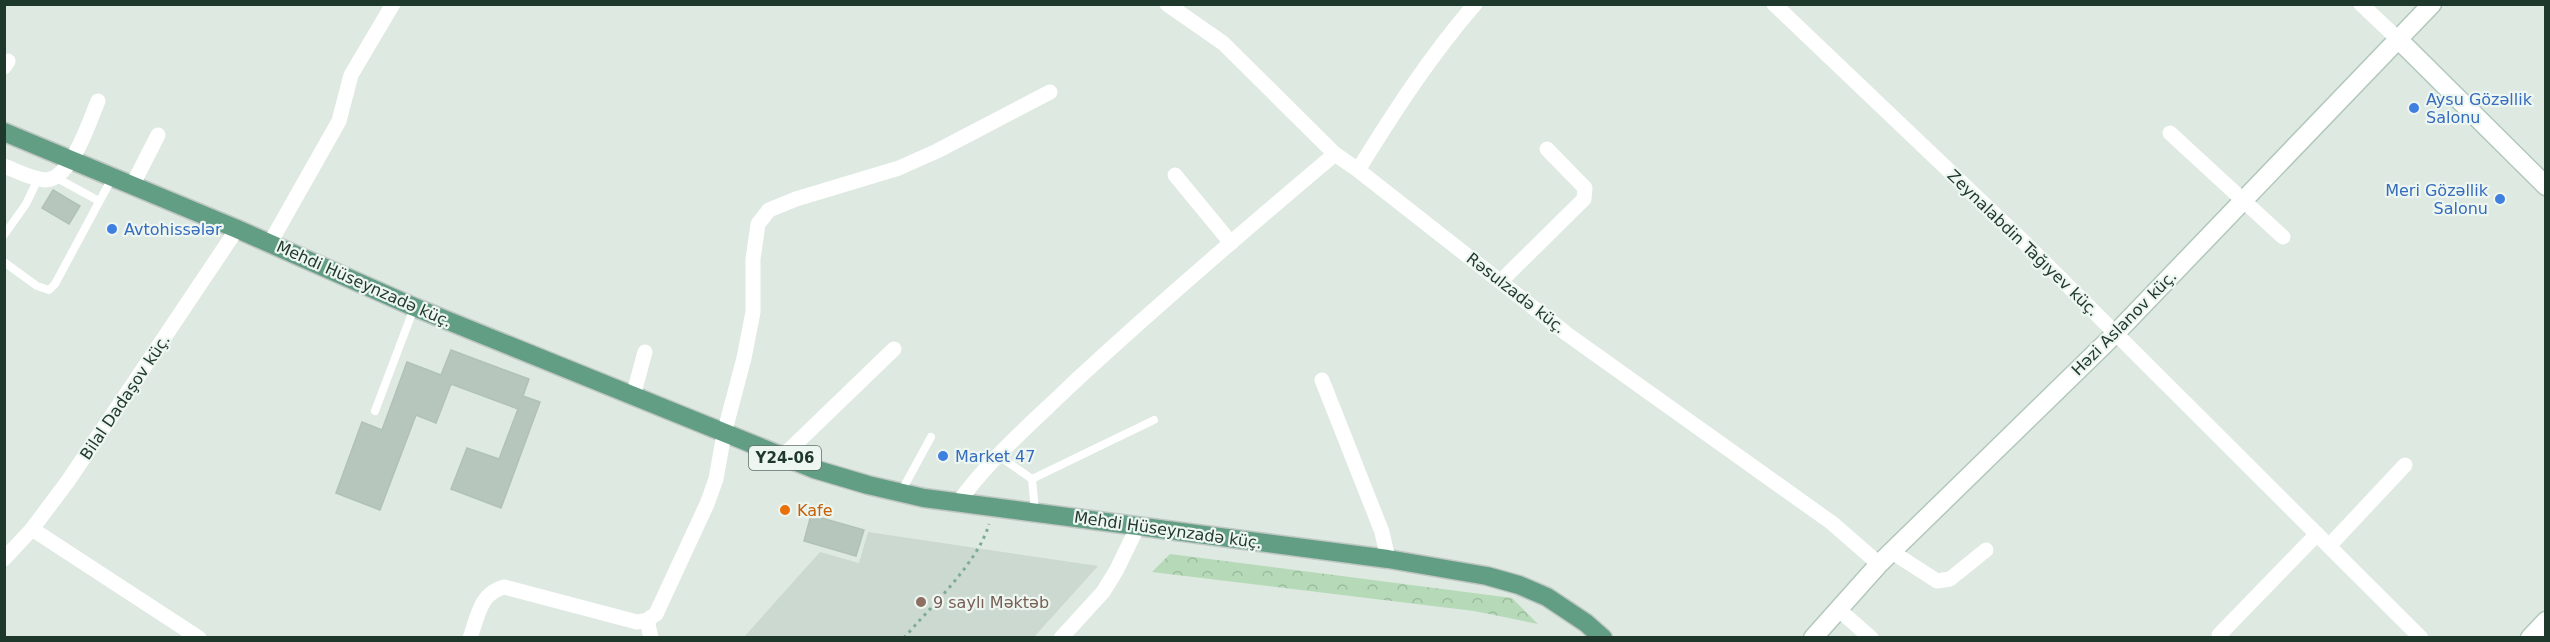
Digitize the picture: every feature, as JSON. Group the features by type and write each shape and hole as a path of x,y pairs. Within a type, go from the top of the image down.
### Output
{"main road":[{"name":"Həzi Aslanov küç.","path":"1813,638 1885,558 2116,333 2432,4"},
{"path":"2398,39 2546,186"},
{"name":"Mehdi Hüseynzadə küç.","path":"4,132 270,243 414,307 782,457 901,494 1388,559 1487,576 1519,585 1547,597 1586,623 1603,638"},
{"path":"2530,638 2546,621"}],"street":[{"path":"270,243 339,121 351,75 393,4"},
{"name":"Rəsulzadə küç.","path":"1167,4 1223,43 1335,154 1567,334 1832,523 1885,558 1937,581 1950,579 1986,550"},
{"path":"1358,170 1407,91 1449,34 1475,4"},
{"path":"2361,4 2398,39"},
{"name":"Zeynalabdin Tağıyev küç.","path":"1780,7 2027,245 2421,638"},
{"path":"470,638 482,601 493,590 504,587 637,622 647,621 656,614 707,504 716,479 724,434 744,358 753,312 753,259 758,224 769,210 796,199 899,168 938,151 1050,92"},
{"path":"4,166 38,179 47,180 55,177 72,160 98,101"},
{"path":"2170,133 2283,237"},
{"path":"132,186 158,135"},
{"path":"1501,281 1584,199 1585,188 1547,149"},
{"path":"958,503 976,477 1091,367 1335,154"},
{"path":"1175,175 1231,243"},
{"name":"Bilal Dadaşov küç.","path":"6,554 32,529 68,481 237,229"},
{"path":"782,457 894,349"},
{"path":"633,396 645,352"},
{"path":"1322,380 1382,532 1388,559"},
{"path":"2330,546 2405,465"},
{"path":"1061,638 1103,592 1138,526"},
{"path":"32,529 200,638"},
{"path":"2219,634 2317,534"},
{"path":"1838,609 1871,638"},
{"path":"647,621 651,638"}],"lane":[{"path":"55,177 99,201"},
{"path":"4,261 37,286 49,290 55,284 112,177"},
{"path":"4,235 26,204 38,179"},
{"path":"375,411 414,307"},
{"path":"1032,479 1154,420"},
{"path":"901,494 931,437"},
{"path":"999,456 1032,479"},
{"path":"1032,479 1035,513"}],"path":[{"path":"904,638 982,544 994,508"}],"shaded area":[{"name":"9 saylı Məktəb","path":"868,532 1098,566 1034,637 744,637 820,552 859,563"}],"green space":[{"path":"1170,554 1512,598 1538,624 1474,611 1152,572"}],"building":[{"path":"53,190 80,206 69,224 42,208"},
{"path":"451,350 529,379 523,396 540,402 501,508 451,489 467,448 499,459 518,409 451,384 436,423 416,415 380,510 336,493 362,422 382,430 407,362 441,375"},
{"path":"811,515 864,530 856,556 804,541"}],"place":[{"name":"Aysu Gözəllik Salonu","path":"2414,108"},
{"name":"Meri Gözəllik Salonu","path":"2500,199"},
{"name":"Avtohissələr","path":"112,229"},
{"name":"Market 47","path":"943,456"},
{"name":"Kafe","path":"785,510"},
{"name":"9 saylı Məktəb","path":"921,602"}]}
